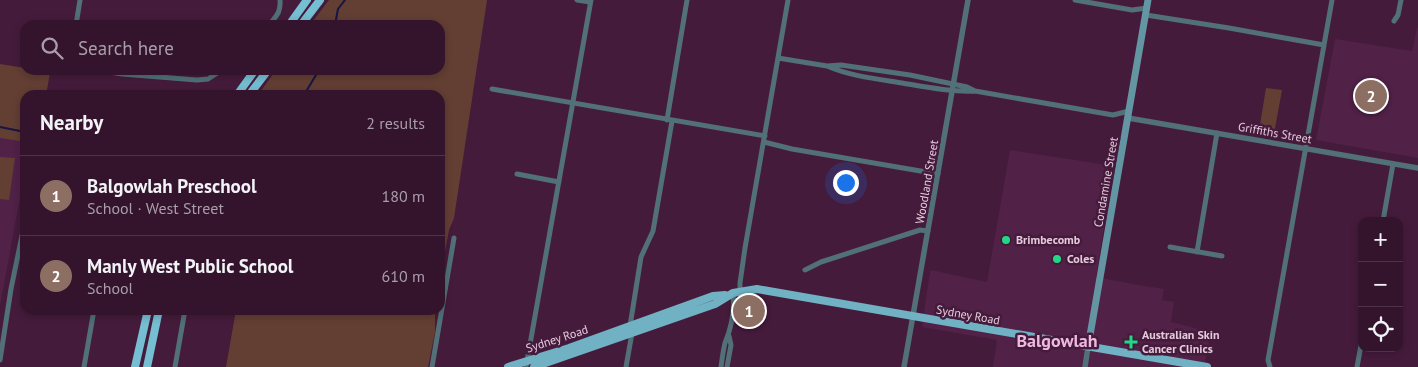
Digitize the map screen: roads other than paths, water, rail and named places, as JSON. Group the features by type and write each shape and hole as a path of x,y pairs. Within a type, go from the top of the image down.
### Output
{"highway":[{"path":"293,20 308,0"},
{"path":"305,20 320,0"},
{"path":"241,90 252,75"},
{"path":"253,90 264,75"},
{"path":"135,367 147,315"},
{"path":"147,367 158,315"}],"main road":[{"name":"Condamine Street","path":"1088,347 1148,0"},
{"name":"Sydney Road","path":"508,367 527,364 569,348 715,304 734,293 750,289 763,289 1206,367"},
{"name":"Sydney Road","path":"534,367 631,329"}],"street":[{"path":"77,20 80,0"},
{"path":"273,20 279,12 280,0"},
{"path":"527,364 591,1 577,0"},
{"path":"626,367 641,257 654,231 687,0"},
{"path":"721,367 734,310 734,293 740,283 788,0"},
{"name":"Woodland Street","path":"904,367 968,0"},
{"path":"1075,0 1324,45"},
{"path":"1270,367 1268,360 1332,0"},
{"path":"1394,21 1398,15 1401,0"},
{"name":"Griffiths Street","path":"778,58 826,66 838,71 953,87 1113,115 1129,114 1216,133 1418,168"},
{"name":"Griffiths Street","path":"826,66 841,65 910,75 953,87"},
{"path":"134,75 197,80 208,79 214,75"},
{"path":"492,89 765,136"},
{"path":"1197,252 1216,133"},
{"path":"764,142 792,149 938,174"},
{"path":"1384,217 1393,164"},
{"path":"517,174 559,182"},
{"path":"805,270 821,262 920,230 928,231"},
{"path":"445,291 454,238"},
{"path":"0,360 20,246"},
{"path":"1170,247 1222,256"},
{"path":"84,367 93,315"},
{"path":"175,367 184,315"},
{"path":"432,367 441,315"},
{"path":"727,367 731,346 729,335"},
{"name":"Condamine Street","path":"1085,367 1088,347"},
{"path":"1357,367 1360,352"}],"waterway":[{"path":"336,20 338,9 345,0"},
{"path":"307,90 316,75"},
{"path":"0,127 20,131"}],"place":[{"name":"Manly West Public School","path":"1371,96"},
{"name":"Brimbecomb","path":"1006,240"},
{"name":"Coles","path":"1057,259"},
{"name":"Balgowlah Preschool","path":"749,311"},
{"name":"Australian Skin Cancer Clinics","path":"1131,342"}],"district":[{"name":"Balgowlah","path":"1057,341"}]}
